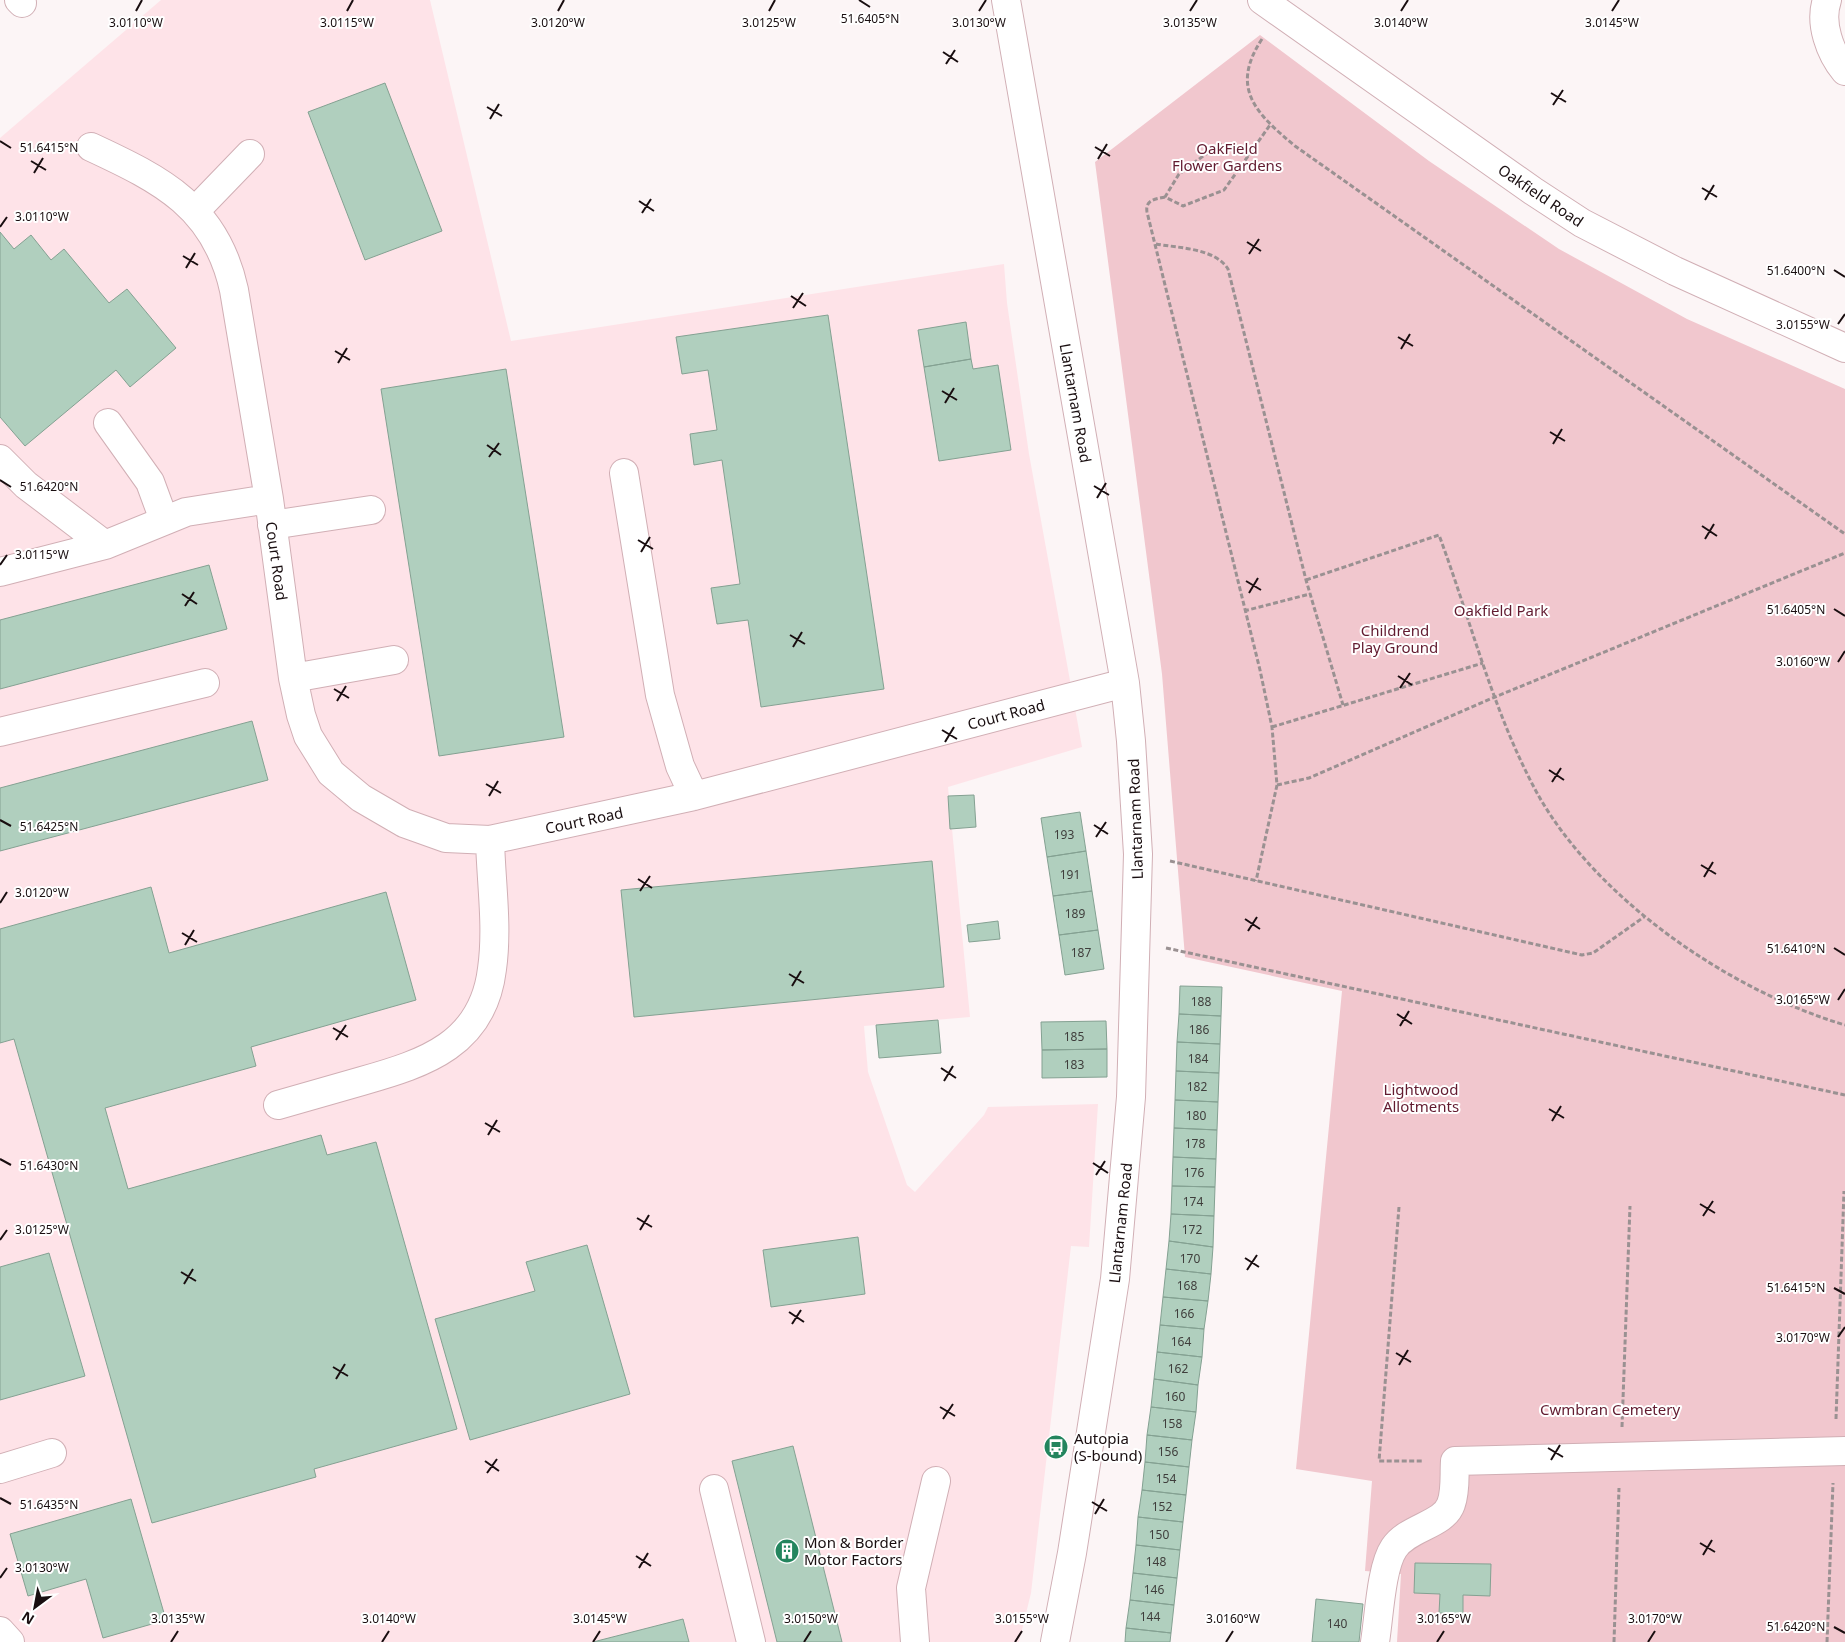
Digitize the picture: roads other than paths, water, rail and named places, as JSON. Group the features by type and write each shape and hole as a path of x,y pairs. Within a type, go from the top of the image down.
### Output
{"street":[{"name":"Llantarnam Road","path":"1006,0 1125,683 1132,741 1138,854 1131,1097 1115,1279 1072,1553 1055,1642"},
{"path":"1827,0 1825,24 1829,45 1845,71"},
{"name":"Oakfield Road","path":"1271,6 1525,186 1582,223 1675,271 1845,348"},
{"name":"Court Road","path":"91,147 158,180 195,212 221,247 230,269 270,512 293,678 300,715 308,736 327,767 345,786 384,813 426,832 446,838 490,840 694,796 1125,683"},
{"path":"195,212 250,154"},
{"path":"108,423 150,482 164,520"},
{"path":"0,459 26,485 105,545"},
{"path":"624,473 660,695 672,741 694,796"},
{"path":"0,572 105,545 186,512 371,510"},
{"path":"293,678 394,660"},
{"path":"0,732 205,683"},
{"path":"278,1105 403,1070 442,1051 464,1033 483,1002 492,968 490,840"},
{"path":"1375,1642 1386,1568 1391,1553 1405,1536 1446,1513 1452,1502 1455,1461 1840,1452"},
{"path":"0,1469 52,1453"},
{"path":"915,1642 911,1588 936,1482"},
{"path":"714,1489 751,1642"},
{"path":"0,1631 10,1642"}],"place":[{"name":"Autopia (S-bound)","path":"1056,1447"},
{"name":"Mon & Border Motor Factors","path":"787,1551"}],"park label":[{"name":"OakField Flower Gardens","path":"1227,156"},
{"name":"Oakfield Park","path":"1501,610"},
{"name":"Childrend Play Ground","path":"1395,638"},
{"name":"Lightwood Allotments","path":"1421,1098"},
{"name":"Cwmbran Cemetery","path":"1610,1409"}]}
